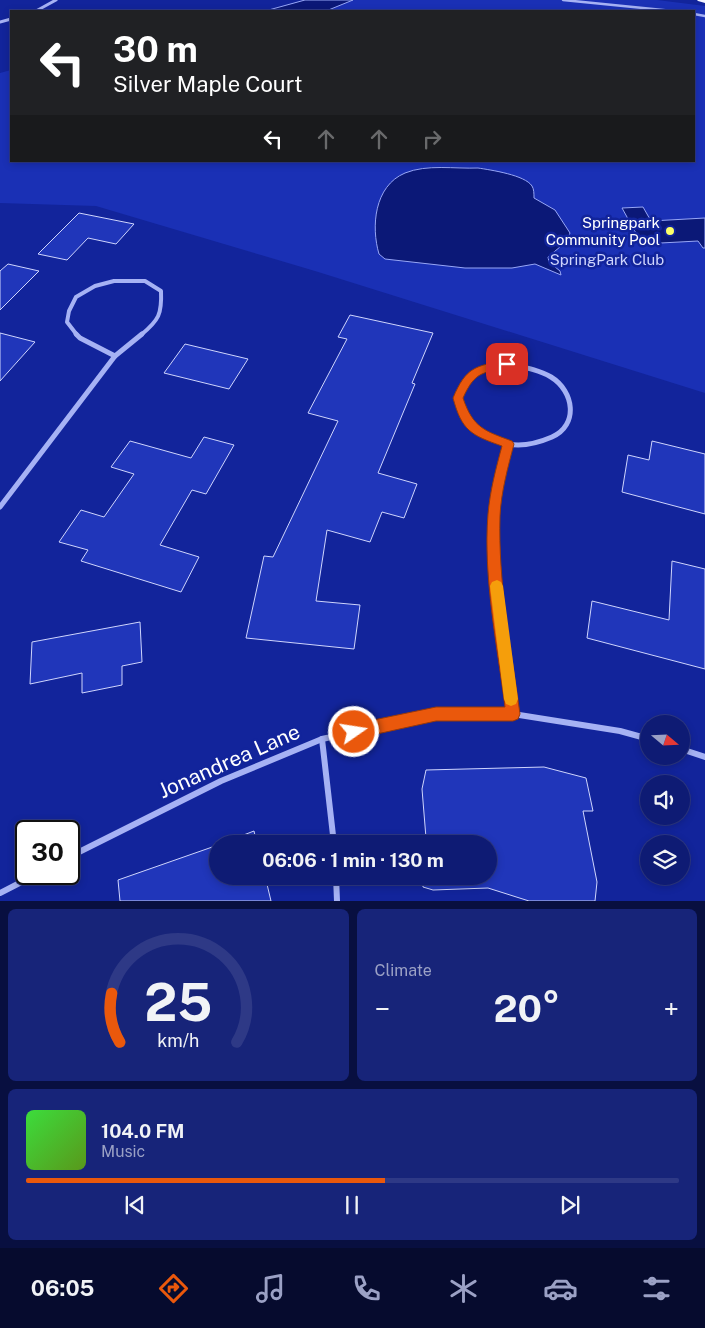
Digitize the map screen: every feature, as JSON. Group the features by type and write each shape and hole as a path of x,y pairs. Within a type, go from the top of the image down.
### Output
{"main road":[{"path":"700,0 705,1"}],"street":[{"path":"38,10 56,0"},
{"path":"0,507 115,356 153,325 162,308 161,292 144,281 114,281 90,288 78,294 70,306 67,322 80,338 115,356"},
{"path":"507,364 534,368 556,380 569,398 571,417 559,434 537,444 508,444 482,434 464,418 458,398 465,381 483,368 507,364"},
{"path":"508,444 494,514 497,594 513,714"},
{"name":"Jonandrea Lane","path":"80,852 221,781 322,739 436,714 513,714 620,730 640,736"},
{"path":"322,739 333,835"},
{"path":"690,752 705,756"},
{"path":"0,893 16,885"},
{"path":"336,885 337,900"}],"lane":[{"path":"563,0 663,10"}],"green space":[{"name":"SpringPark Club","path":"305,0 657,0 705,6 705,393 315,271 96,206 0,203 0,73 10,70 10,162 695,162 695,10 269,10"}],"shaded area":[{"path":"305,0 353,0 328,10 269,10"},
{"path":"478,168 507,174 528,182 534,190 534,198 555,210 570,233 567,241 548,257 549,262 560,271 561,275 535,264 512,268 465,268 385,259 379,254 375,232 377,208 387,187 395,179 414,170"},
{"name":"Springpark Community Pool","path":"643,207 651,221 705,218 705,248 698,241 642,244 622,208"}],"building":[{"path":"79,213 134,224 116,244 88,238 67,260 38,254"},
{"path":"8,264 39,271 0,310 0,271"},
{"path":"350,315 433,333 412,383 415,384 378,473 417,484 404,518 382,512 370,542 327,530 316,601 360,605 354,649 246,638 264,556 273,557 338,421 308,413 347,339 338,337"},
{"path":"0,333 35,342 0,381"},
{"path":"185,344 248,359 229,389 164,373"},
{"path":"204,437 234,445 206,494 192,490 160,545 199,557 181,592 81,561 88,550 59,542 81,510 104,517 134,474 111,467 130,441 191,458"},
{"path":"652,441 705,454 705,514 622,492 628,455 649,460"},
{"path":"672,561 705,569 705,669 587,638 592,601 669,620"},
{"path":"140,622 142,662 122,666 122,685 82,693 82,673 30,684 32,642"},
{"path":"544,767 586,778 593,811 583,811 597,882 595,901 529,901 488,888 433,890 423,887 423,885 497,885 497,835 426,835 422,789 426,770"},
{"path":"254,831 255,835 244,835"},
{"path":"209,848 209,885 267,885 271,901 120,901 118,880"}],"slow traffic":[{"path":"497,586 511,699"}],"place":[{"name":"Springpark Community Pool","path":"670,231"}],"route":[{"path":"354,732 436,714 513,714 497,594 494,514 508,444 482,434 464,418 458,398 465,381 474,374 483,368 507,364"}]}
